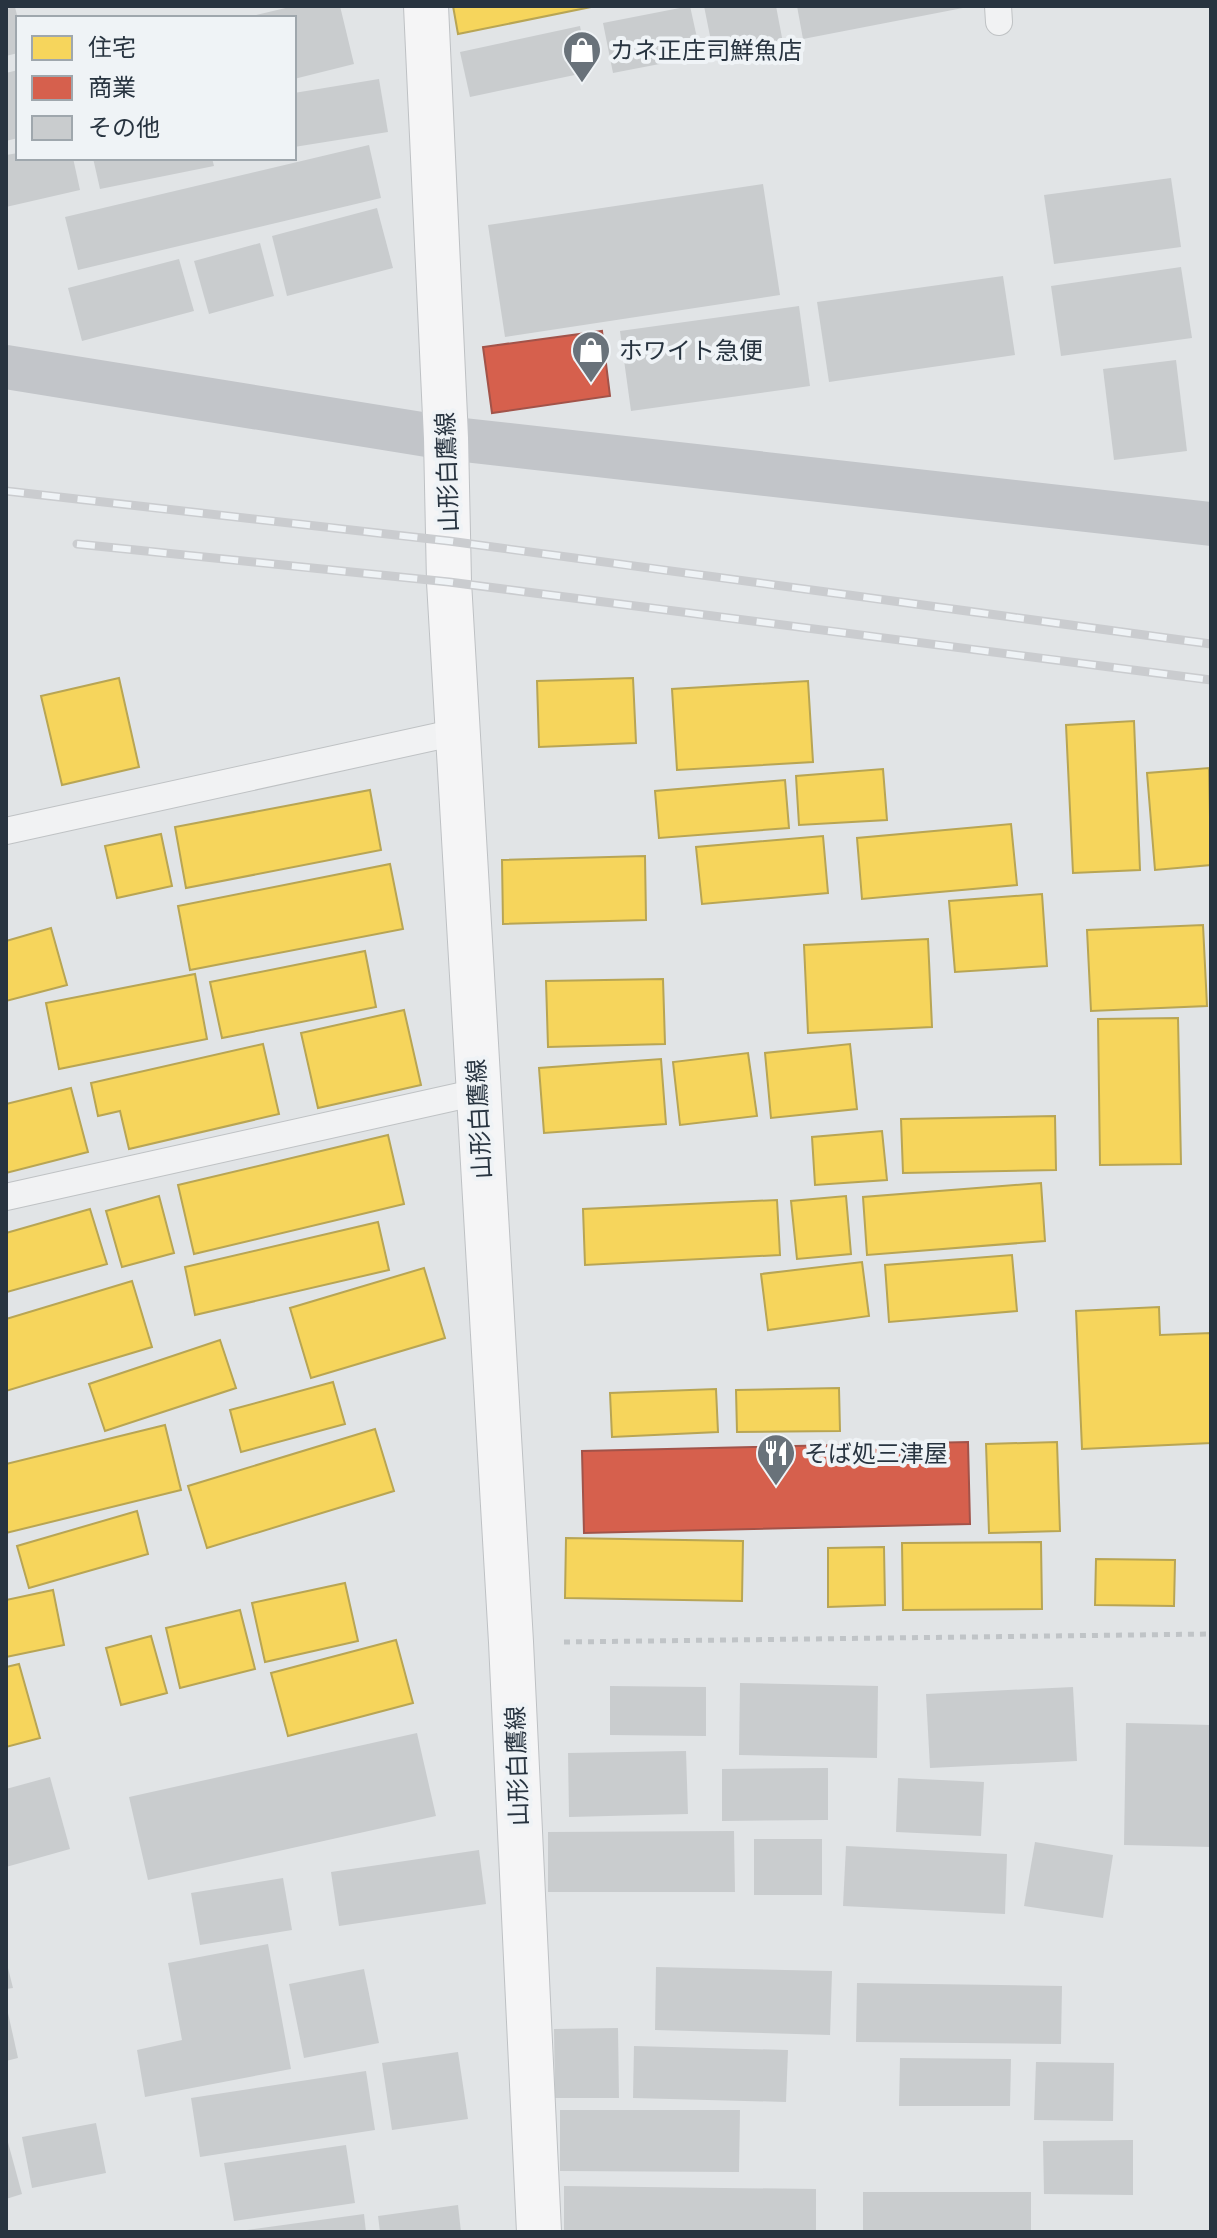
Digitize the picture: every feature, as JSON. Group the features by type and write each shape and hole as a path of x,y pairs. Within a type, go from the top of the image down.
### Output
{"main road":[{"name":"山形白鷹線","path":"426,6 446,438 449,582 511,1642 539,2232"}],"street":[{"path":"6,367 446,438 1211,524"}],"lane":[{"path":"6,831 457,732"},
{"path":"6,1197 478,1092"}],"path":[{"path":"511,1642 1211,1634"}],"building: 住宅":[{"path":"453,6 596,6 458,34"},
{"path":"119,678 139,767 62,785 41,696"},
{"path":"633,678 636,743 539,747 537,681"},
{"path":"808,681 813,762 677,770 672,689"},
{"path":"1134,721 1140,870 1073,873 1066,725"},
{"path":"1209,768 1211,865 1155,870 1147,773"},
{"path":"883,769 887,820 799,825 796,776"},
{"path":"785,780 789,828 659,838 655,791"},
{"path":"370,790 381,850 186,888 175,827"},
{"path":"1011,824 1017,885 862,899 857,838"},
{"path":"161,834 172,886 117,898 105,846"},
{"path":"823,836 828,893 702,904 696,847"},
{"path":"645,856 646,920 503,924 502,860"},
{"path":"390,864 403,929 190,970 178,906"},
{"path":"1042,894 1047,966 955,972 949,901"},
{"path":"1203,925 1207,1006 1091,1011 1087,930"},
{"path":"51,928 67,985 6,1001 6,941"},
{"path":"928,939 932,1027 808,1033 804,945"},
{"path":"365,951 376,1007 222,1038 210,982"},
{"path":"195,974 207,1039 59,1069 46,1003"},
{"path":"663,979 665,1044 548,1047 546,981"},
{"path":"404,1010 421,1085 318,1108 301,1033"},
{"path":"1178,1018 1181,1164 1100,1165 1098,1019"},
{"path":"263,1044 279,1114 129,1149 120,1111 98,1116 91,1083"},
{"path":"850,1044 857,1109 771,1118 765,1053"},
{"path":"748,1053 757,1116 680,1125 673,1062"},
{"path":"661,1059 666,1124 544,1133 539,1068"},
{"path":"71,1088 88,1152 6,1173 6,1104"},
{"path":"1055,1116 1056,1170 903,1173 901,1119"},
{"path":"882,1131 887,1180 815,1185 812,1137"},
{"path":"388,1135 404,1204 194,1254 178,1185"},
{"path":"1041,1183 1045,1241 867,1255 863,1197"},
{"path":"159,1196 174,1253 122,1267 106,1211"},
{"path":"846,1196 851,1254 797,1259 791,1201"},
{"path":"777,1200 780,1255 585,1265 583,1209"},
{"path":"90,1209 107,1264 7,1292 6,1233"},
{"path":"378,1222 389,1270 195,1315 185,1267"},
{"path":"1012,1255 1017,1311 889,1322 885,1265"},
{"path":"862,1262 869,1316 768,1330 761,1274"},
{"path":"424,1268 445,1338 311,1378 290,1308"},
{"path":"132,1281 152,1347 6,1391 6,1319"},
{"path":"1159,1307 1160,1335 1211,1333 1211,1443 1082,1449 1076,1311"},
{"path":"220,1340 236,1388 105,1431 89,1384"},
{"path":"333,1382 345,1424 241,1452 230,1410"},
{"path":"839,1388 840,1431 737,1432 736,1390"},
{"path":"716,1389 718,1432 612,1437 610,1393"},
{"path":"165,1425 181,1490 6,1533 6,1464"},
{"path":"375,1429 394,1491 207,1548 188,1486"},
{"path":"1057,1442 1060,1531 989,1533 986,1444"},
{"path":"137,1511 148,1554 29,1588 17,1546"},
{"path":"566,1538 743,1541 742,1601 565,1598"},
{"path":"1041,1542 1042,1609 903,1610 902,1543"},
{"path":"884,1547 885,1605 828,1607 828,1548"},
{"path":"1096,1559 1175,1560 1174,1606 1095,1605"},
{"path":"345,1583 358,1641 265,1662 252,1603"},
{"path":"53,1590 64,1645 6,1657 6,1600"},
{"path":"240,1610 255,1669 180,1688 166,1628"},
{"path":"151,1636 167,1693 121,1705 106,1648"},
{"path":"396,1640 413,1703 288,1736 271,1673"},
{"path":"19,1664 40,1738 6,1747 6,1667"}],"building: 商業":[{"path":"602,331 610,396 492,413 483,347"},
{"name":"そば処三津屋","path":"968,1442 970,1524 584,1533 582,1451"}],"building: その他":[{"path":"294,6 340,6 354,64 296,78 296,16 252,16"},
{"path":"690,6 701,56 613,73 603,23"},
{"path":"704,6 776,6 783,43 714,56"},
{"path":"797,6 967,6 968,7 803,39"},
{"path":"15,7 17,16 16,54 6,56 6,9"},
{"path":"580,26 589,72 470,97 460,52"},
{"path":"16,70 16,138 6,141 6,73"},
{"path":"379,79 388,132 296,147 296,93"},
{"path":"369,145 381,198 78,270 65,217"},
{"path":"16,153 16,160 73,160 80,190 6,207 6,155"},
{"path":"93,160 212,160 214,166 100,189"},
{"path":"1171,178 1181,247 1054,264 1044,195"},
{"path":"763,184 780,295 505,337 488,225"},
{"path":"377,208 393,268 287,296 272,236"},
{"path":"260,243 274,296 209,314 194,261"},
{"path":"179,259 194,311 82,341 68,288"},
{"path":"1181,267 1192,338 1061,356 1051,286"},
{"path":"1003,276 1015,355 829,382 817,302"},
{"path":"799,306 810,386 631,411 620,331"},
{"path":"1176,360 1187,451 1114,460 1103,369"},
{"path":"740,1683 878,1686 877,1758 739,1755"},
{"path":"610,1686 706,1687 706,1736 610,1735"},
{"path":"1073,1687 1077,1761 930,1768 926,1694"},
{"path":"1126,1723 1211,1725 1211,1847 1124,1845"},
{"path":"417,1733 436,1816 148,1880 129,1797"},
{"path":"686,1751 688,1814 569,1817 568,1753"},
{"path":"828,1768 828,1820 722,1821 722,1769"},
{"path":"50,1777 70,1849 6,1867 6,1789"},
{"path":"898,1778 984,1782 981,1836 896,1832"},
{"path":"734,1831 735,1892 548,1892 548,1832"},
{"path":"754,1839 822,1839 822,1895 754,1895"},
{"path":"1035,1842 1113,1855 1103,1918 1024,1906"},
{"path":"846,1846 1007,1854 1005,1914 843,1906"},
{"path":"479,1850 486,1904 339,1926 331,1872"},
{"path":"283,1878 292,1930 200,1945 191,1893"},
{"path":"268,1944 291,2069 145,2097 137,2050 182,2040 168,1963"},
{"path":"6,1960 13,1988 6,1989"},
{"path":"656,1967 832,1971 830,2035 655,2030"},
{"path":"364,1969 379,2043 304,2058 289,1984"},
{"path":"857,1983 1062,1986 1061,2044 856,2042"},
{"path":"6,2004 18,2058 6,2061"},
{"path":"618,2028 619,2098 555,2098 554,2029"},
{"path":"634,2046 788,2050 786,2102 633,2098"},
{"path":"458,2052 468,2119 392,2130 382,2063"},
{"path":"900,2058 1011,2059 1010,2106 899,2106"},
{"path":"1036,2062 1114,2063 1113,2121 1034,2120"},
{"path":"366,2071 375,2130 200,2157 191,2098"},
{"path":"560,2110 740,2110 739,2172 560,2171"},
{"path":"96,2123 106,2173 32,2188 22,2137"},
{"path":"6,2135 22,2194 6,2199"},
{"path":"1133,2140 1133,2195 1044,2194 1043,2141"},
{"path":"346,2145 355,2203 234,2221 224,2163"},
{"path":"564,2186 816,2189 816,2232 564,2232"},
{"path":"863,2192 1031,2192 1031,2232 863,2232"},
{"path":"458,2205 461,2232 380,2232 378,2216"},
{"path":"364,2214 366,2232 247,2232 247,2230"}],"railway":[{"path":"6,491 449,541 1211,644"},
{"path":"77,544 449,582 1211,680"}],"place":[{"name":"カネ正庄司鮮魚店","path":"582,84"},
{"name":"ホワイト急便","path":"591,384"},
{"name":"そば処三津屋","path":"776,1487"}]}
